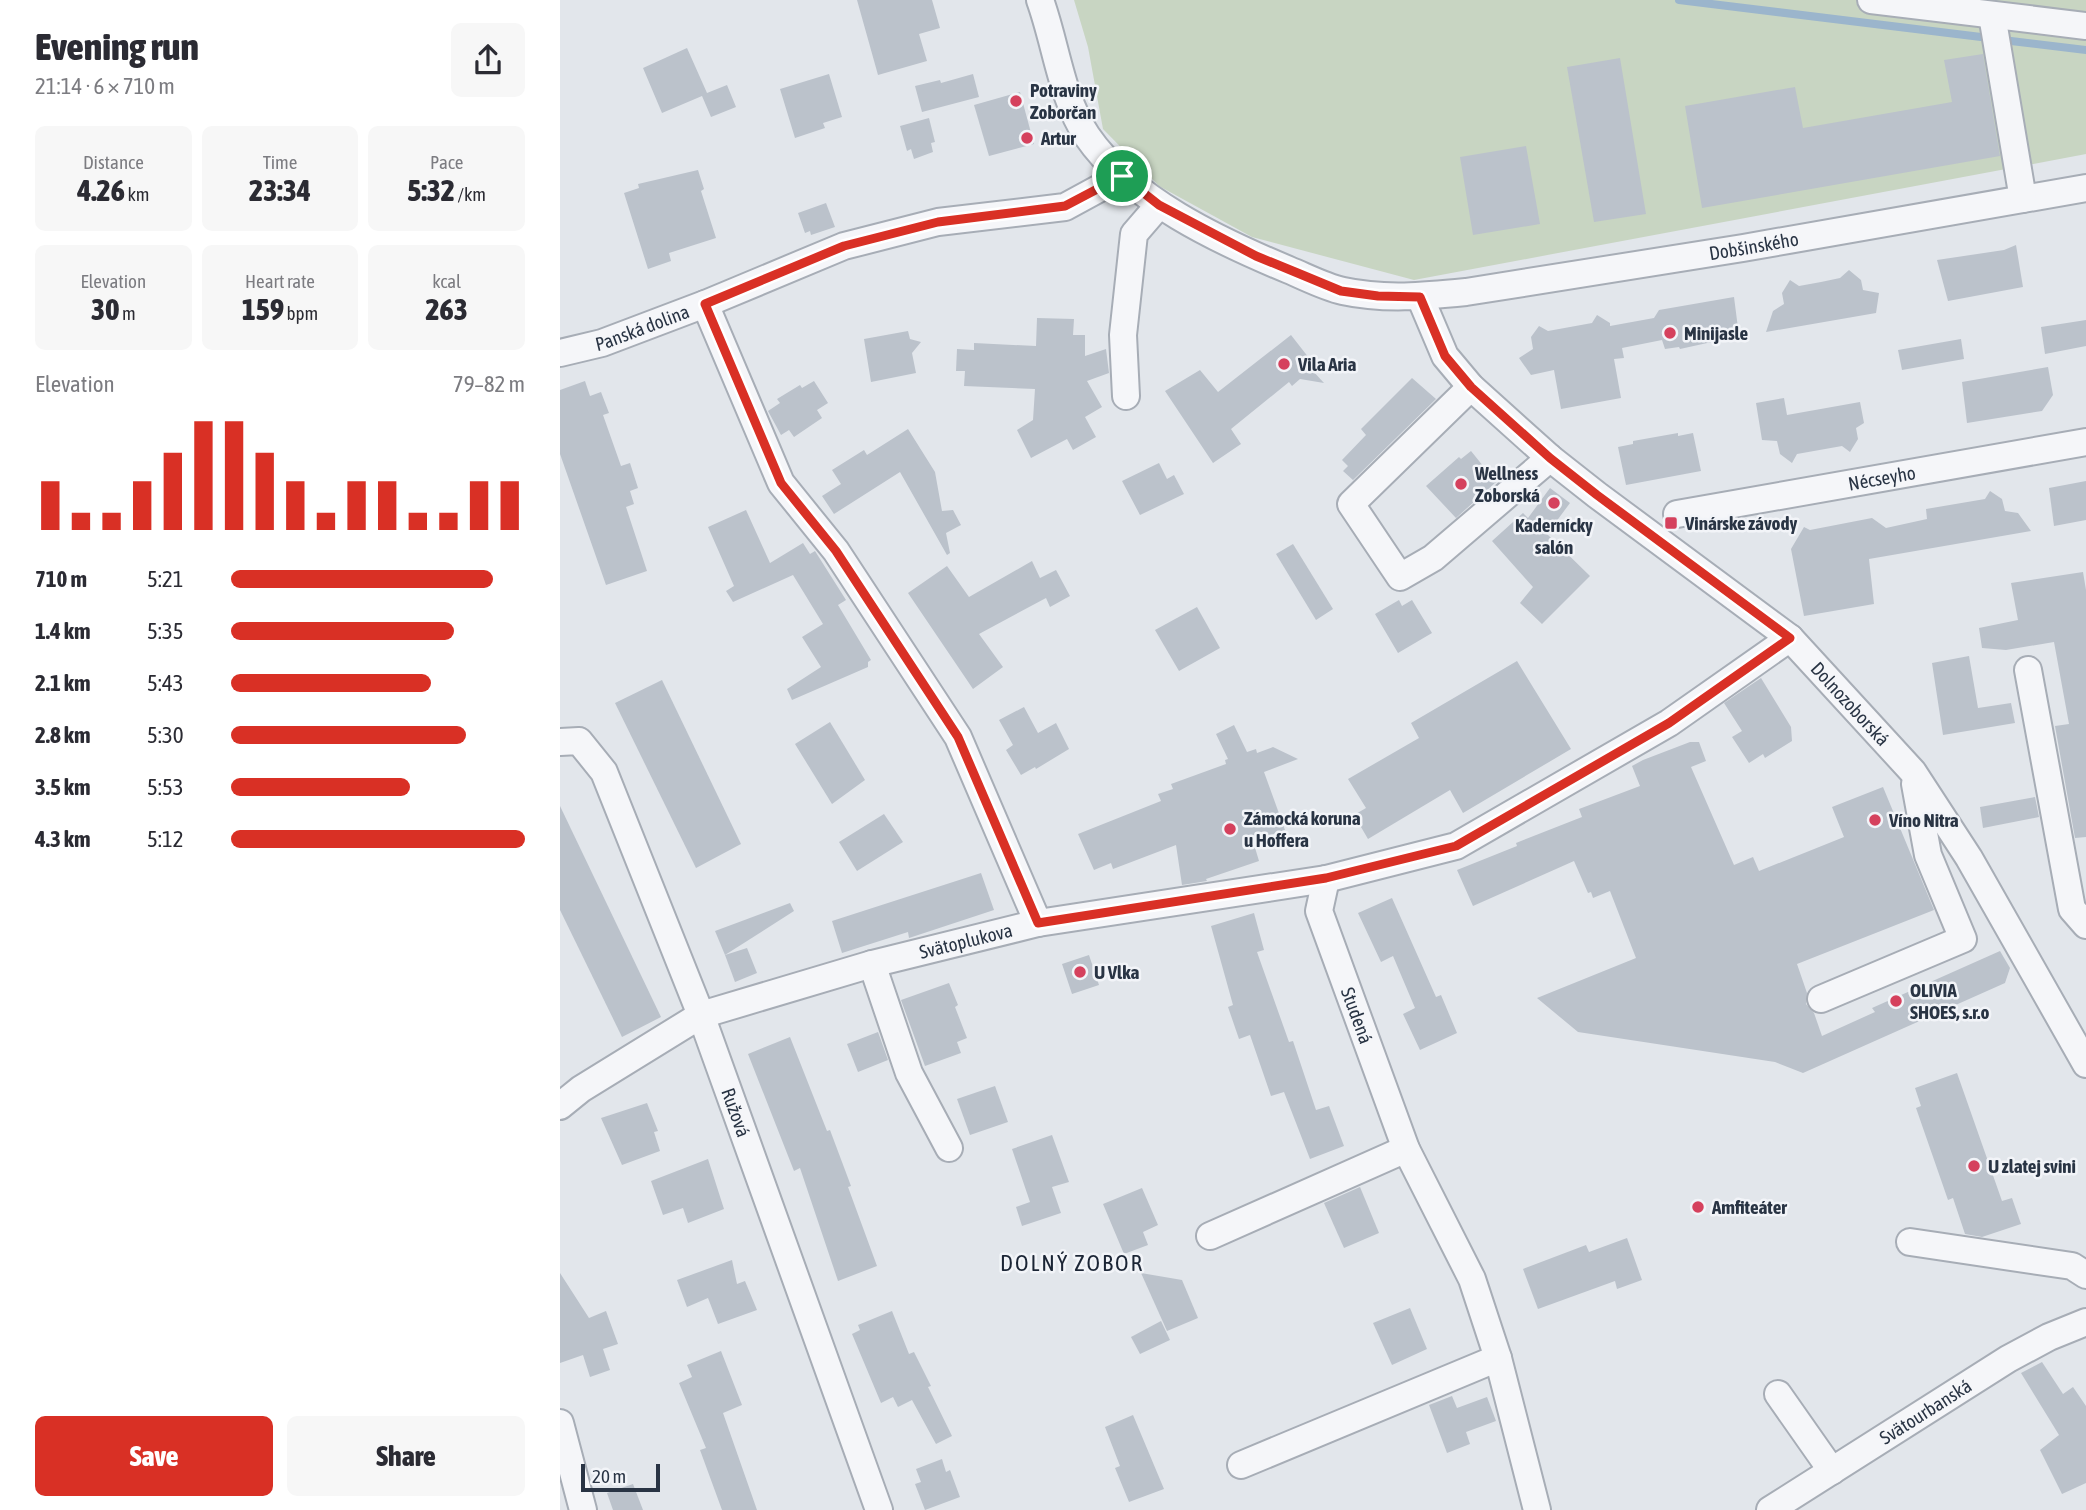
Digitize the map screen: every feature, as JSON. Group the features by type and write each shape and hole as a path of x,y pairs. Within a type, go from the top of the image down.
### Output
{"street":[{"name":"Dobšinského","path":"1041,0 1074,114 1088,137 1122,176 1159,205 1256,256 1341,291 1378,296 1420,297 1533,282 2086,188"},
{"path":"1871,0 2086,26"},
{"path":"1992,15 2023,199"},
{"name":"Panská dolina","path":"560,353 602,343 705,304 844,246 938,222 1065,206 1122,176"},
{"path":"1126,396 1123,335 1134,234 1159,205"},
{"name":"Dolnozoborská","path":"1420,297 1445,356 1471,387 1550,458 1597,495 1790,638 1913,772 1969,858 2086,1064"},
{"path":"705,304 781,483 836,551 958,737 1038,923"},
{"path":"1471,387 1351,504 1400,577 1433,558 1550,458"},
{"name":"Nécseyho","path":"1677,514 2086,442"},
{"name":"Svätoplukova","path":"560,1106 581,1089 701,1015 872,964 1038,923 1326,878 1456,846 1669,723 1790,638"},
{"path":"2028,670 2072,909 2086,925"},
{"name":"Ružová","path":"560,742 579,741 604,772 701,1015 880,1510"},
{"path":"1821,999 1963,939 1928,855 1913,772"},
{"name":"Studená","path":"1326,878 1319,911 1406,1149 1472,1279 1498,1358 1537,1510"},
{"path":"872,964 909,1073 949,1147"},
{"path":"1210,1236 1406,1149"},
{"path":"1910,1242 2072,1266 2086,1275"},
{"name":"Svätourbanská","path":"1770,1510 2008,1359 2049,1337 2086,1322"},
{"path":"1241,1465 1498,1358"},
{"path":"1778,1394 1832,1471"},
{"path":"560,1423 583,1510"}],"green space":[{"path":"1074,0 2086,0 2086,154 1414,280 1252,237 1159,186 1103,129 1088,47"}],"building":[{"path":"857,0 932,0 940,28 919,34 927,61 878,75"},
{"path":"687,48 707,93 727,85 736,107 711,117 702,96 662,113 643,68"},
{"path":"1983,54 2000,156 1702,208 1685,106 1795,87 1803,128 1952,102 1944,60"},
{"path":"1620,58 1646,214 1594,222 1567,67"},
{"path":"829,74 842,117 823,123 825,128 795,138 780,89"},
{"path":"973,74 979,97 922,112 915,86 940,80 941,83"},
{"path":"1020,92 1034,144 989,156 974,105"},
{"path":"929,118 935,142 931,143 933,152 914,159 911,149 907,151 900,126"},
{"path":"1526,146 1540,224 1473,235 1460,157"},
{"path":"698,170 704,189 701,191 716,238 669,253 671,261 648,269 624,193 639,188 638,184"},
{"path":"826,203 835,227 811,235 810,231 805,233 798,213"},
{"path":"2016,245 2023,287 1948,301 1937,260 2004,250"},
{"path":"1849,270 1861,280 1863,290 1879,293 1876,313 1766,332 1773,311 1784,304 1782,293 1790,280 1799,286 1840,278"},
{"path":"1734,297 1739,336 1680,349 1665,349 1662,340 1622,348 1624,358 1614,359 1621,398 1561,409 1554,370 1531,375 1519,358 1533,349 1531,337 1539,326 1548,331 1592,323 1597,315 1610,323 1610,326 1654,318 1659,310"},
{"path":"1037,318 1074,319 1073,335 1085,335 1085,356 1106,349 1109,373 1087,381 1102,407 1085,417 1096,437 1073,450 1067,439 1031,458 1017,430 1033,420 1035,389 964,386 965,371 956,371 957,349 974,350 974,343 1036,346"},
{"path":"2086,320 2086,346 2045,354 2041,327"},
{"path":"908,331 910,339 921,342 912,353 916,373 871,382 864,339"},
{"path":"1291,335 1316,367 1312,370 1324,383 1300,379 1292,386 1289,382 1231,429 1241,444 1213,463 1165,391 1200,370 1218,392"},
{"path":"1961,339 1964,359 1902,370 1898,350"},
{"path":"2048,367 2053,395 2042,411 1967,423 1962,382"},
{"path":"1412,378 1436,399 1353,480 1343,471 1348,466 1342,460 1366,435 1361,429"},
{"path":"585,381 590,396 601,392 609,413 603,415 621,466 630,463 638,488 630,491 634,504 626,507 647,571 606,585 560,454 560,390"},
{"path":"814,381 828,403 817,410 822,418 794,437 789,430 781,435 768,411 780,403 777,399 800,385 802,388"},
{"path":"1784,398 1787,415 1860,402 1864,423 1856,428 1858,439 1850,452 1842,446 1797,454 1792,463 1780,454 1777,441 1762,440 1756,403"},
{"path":"908,429 935,472 942,511 953,510 961,525 946,533 950,553 947,555 900,472 834,514 822,496 841,484 832,470 864,450 867,455"},
{"path":"1678,433 1678,436 1693,433 1701,471 1626,485 1618,447 1633,444 1633,441"},
{"name":"Wellness Zoborská","path":"1471,451 1496,482 1456,518 1426,486 1459,457 1461,459"},
{"path":"1159,463 1167,479 1174,475 1184,494 1140,515 1122,481"},
{"path":"2086,481 2086,520 2054,526 2049,488"},
{"path":"1550,488 1570,503 1547,534 1590,576 1542,624 1520,603 1533,587 1492,541 1523,513 1528,518"},
{"path":"1990,491 2002,499 2005,511 2018,513 2031,531 1869,559 1874,604 1804,616 1791,549 1804,527 1810,530 1872,518 1886,528 1927,519 1926,509 1985,499"},
{"path":"746,510 770,563 803,543 810,554 815,551 846,600 838,605 871,660 868,667 792,700 787,689 821,667 802,637 823,624 793,575 733,602 726,591 734,586 708,527"},
{"path":"1293,544 1333,609 1316,620 1276,554"},
{"path":"1032,561 1040,578 1056,570 1070,596 1050,607 1046,598 979,634 1003,667 973,689 908,593 947,566 969,597"},
{"path":"2083,572 2086,590 2086,837 2075,838 2055,726 2069,724 2054,642 2006,650 1982,648 1979,628 2018,620 2011,583"},
{"path":"1399,600 1402,606 1412,600 1432,633 1398,653 1375,614"},
{"path":"1197,607 1220,648 1179,671 1155,630"},
{"path":"1969,656 1978,708 2011,703 2015,723 1943,735 1932,663"},
{"path":"1517,661 1571,749 1463,813 1450,790 1368,839 1354,815 1366,808 1348,779 1419,738 1411,723"},
{"path":"1761,678 1791,727 1792,741 1765,758 1763,754 1749,763 1732,737 1742,731 1724,703"},
{"path":"662,680 741,844 696,868 615,703"},
{"path":"1024,707 1038,733 1056,723 1069,749 1021,775 1006,750 1013,745 999,720"},
{"path":"830,722 865,780 832,804 795,744"},
{"path":"1234,725 1247,752 1256,749 1257,753 1273,747 1298,759 1264,772 1285,830 1253,841 1259,861 1206,879 1207,881 1182,885 1176,845 1113,869 1111,863 1094,870 1078,834 1161,801 1158,794 1173,789 1171,784 1226,764 1225,760 1228,759 1216,734"},
{"path":"1690,742 1699,742 1706,761 1691,767 1734,865 1753,857 1759,871 1844,837 1832,807 1883,787 1934,910 1797,964 1807,993 1806,1004 1814,1013 1822,1036 1875,1012 1872,1008 2000,951 2010,968 2005,983 1803,1073 1775,1062 1578,1032 1537,998 1636,958 1610,891 1593,898 1591,892 1588,893 1574,861 1473,906 1457,870 1582,817 1579,809 1640,786 1632,766"},
{"path":"2035,797 2039,817 1983,828 1980,807"},
{"path":"560,806 661,1017 622,1037 560,910"},
{"path":"884,814 903,842 857,871 839,842"},
{"path":"981,873 994,910 909,938 908,932 842,953 832,921"},
{"path":"1392,898 1436,997 1441,995 1457,1033 1420,1050 1403,1014 1415,1008 1393,956 1381,962 1358,913"},
{"path":"790,903 794,911 725,955 715,931"},
{"path":"1254,913 1264,950 1257,952 1289,1042 1293,1041 1316,1110 1329,1106 1344,1146 1310,1159 1284,1092 1271,1096 1250,1035 1239,1039 1228,1007 1233,1005 1211,926"},
{"path":"747,948 757,973 735,982 725,955"},
{"path":"1089,955 1099,985 1072,994 1062,964"},
{"path":"949,983 967,1038 957,1042 961,1053 925,1066 901,1000"},
{"path":"878,1032 888,1060 858,1072 847,1044"},
{"path":"790,1037 827,1131 830,1130 877,1266 838,1281 800,1168 794,1171 748,1054"},
{"path":"1957,1073 2002,1201 2012,1198 2021,1224 1982,1237 1965,1234 1953,1198 1948,1200 1916,1108 1921,1106 1915,1088"},
{"path":"995,1086 1008,1122 970,1135 957,1099"},
{"path":"647,1103 658,1131 654,1132 660,1151 622,1165 601,1118"},
{"path":"1052,1135 1069,1182 1052,1187 1061,1213 1022,1226 1016,1207 1030,1202 1012,1149"},
{"path":"708,1159 724,1209 688,1223 683,1208 663,1215 651,1181"},
{"path":"1360,1187 1379,1233 1344,1248 1324,1203"},
{"path":"1142,1188 1158,1225 1143,1232 1148,1245 1124,1254 1103,1204"},
{"path":"1627,1238 1642,1280 1617,1289 1615,1281 1538,1309 1523,1269 1586,1245 1589,1252"},
{"path":"732,1260 737,1284 745,1281 757,1310 718,1324 708,1298 687,1307 677,1280"},
{"path":"560,1273 589,1318 606,1311 618,1344 603,1349 610,1370 590,1377 583,1355 560,1363"},
{"path":"1141,1273 1182,1280 1198,1318 1167,1331"},
{"path":"1410,1308 1427,1349 1392,1365 1373,1323"},
{"path":"892,1311 909,1354 914,1352 952,1436 936,1444 912,1400 898,1407 893,1397 881,1403 852,1334 860,1330 858,1325"},
{"path":"1161,1321 1170,1340 1140,1354 1131,1337"},
{"path":"721,1351 742,1405 723,1413 757,1510 722,1510 700,1450 706,1448 679,1383 692,1377 687,1365"},
{"path":"2042,1362 2063,1394 2073,1387 2086,1406 2086,1483 2062,1494 2040,1450 2059,1435 2021,1373"},
{"path":"1452,1396 1457,1408 1487,1397 1496,1421 1466,1432 1470,1444 1447,1453 1429,1405"},
{"path":"1133,1415 1164,1489 1129,1502 1115,1468 1120,1466 1105,1427"},
{"path":"942,1459 946,1472 950,1470 960,1497 925,1510 915,1484 921,1482 916,1469"},
{"path":"633,1484 643,1510 613,1510 607,1493"}],"waterway":[{"path":"1679,0 1981,37"},
{"path":"2011,41 2086,50"}],"place":[{"name":"Potraviny Zoborčan","path":"1016,101"},
{"name":"Artur","path":"1027,138"},
{"name":"Minijasle","path":"1670,333"},
{"name":"Vila Aria","path":"1284,364"},
{"name":"Wellness Zoborská","path":"1461,484"},
{"name":"Kadernícky salón","path":"1554,503"},
{"name":"Vinárske závody","path":"1671,523"},
{"name":"Víno Nitra","path":"1875,820"},
{"name":"Zámocká koruna u Hoffera","path":"1230,829"},
{"name":"U Vlka","path":"1080,972"},
{"name":"OLIVIA SHOES, s.r.o","path":"1896,1001"},
{"name":"U zlatej svini","path":"1974,1166"},
{"name":"Amfiteáter","path":"1698,1207"}],"district":[{"name":"DOLNÝ ZOBOR","path":"1072,1263"}],"route":[{"path":"1122,176 1159,205 1256,256 1341,291 1378,296 1420,297 1445,356 1471,387 1550,458 1597,495 1790,638 1669,723 1456,846 1326,878 1038,923 958,737 836,551 781,483 705,304 844,246 938,222 1065,206 1122,176"}]}
